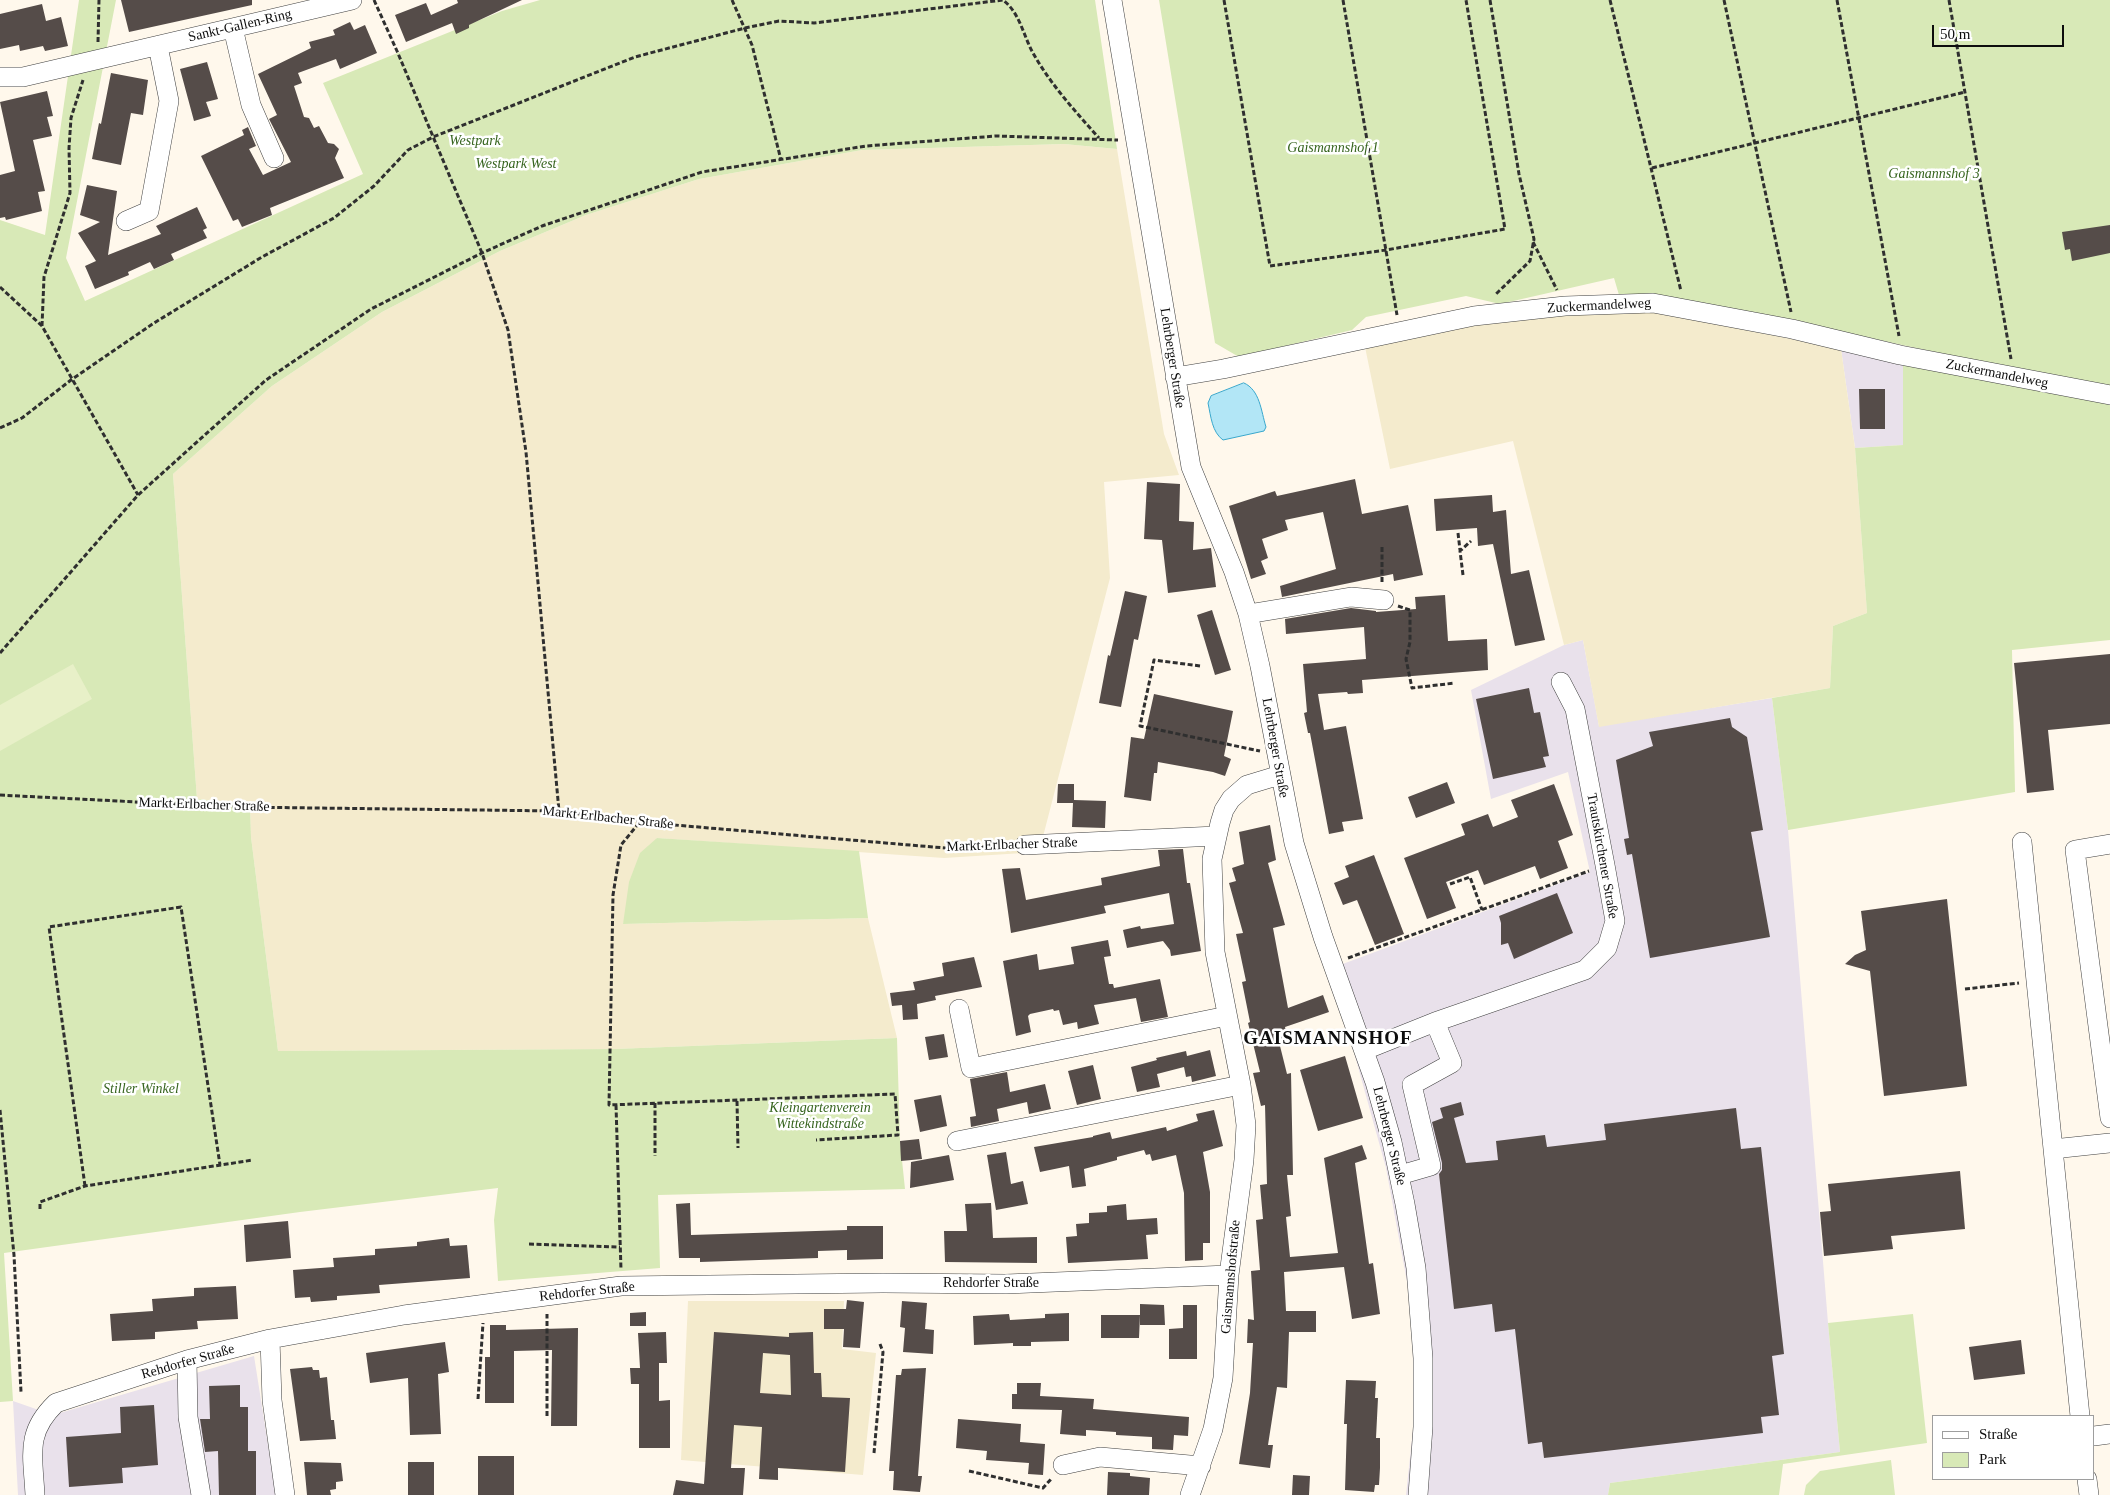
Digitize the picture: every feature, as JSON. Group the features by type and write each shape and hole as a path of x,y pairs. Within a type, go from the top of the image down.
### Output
{"street":[{"name":"Sankt-Gallen-Ring","path":"0,77 23,78 352,0"},
{"name":"Lehrberger Straße","path":"1112,0 1191,467 1234,572 1248,614 1296,850 1333,964 1365,1050 1387,1122 1400,1175 1416,1268 1423,1358 1423,1426 1418,1495"},
{"path":"233,28 251,105 274,158"},
{"path":"126,220 149,210 166,121 169,101 158,46"},
{"name":"Zuckermandelweg","path":"1175,377 1215,371 1474,316 1565,306 1653,303 1792,329 1900,355 2110,395"},
{"path":"1248,614 1351,597 1384,600"},
{"name":"Trautskirchener Straße","path":"1365,1050 1435,1022 1585,970 1607,948 1615,921 1575,709 1561,682"},
{"name":"Gaismannshofstraße","path":"1190,1495 1212,1428 1223,1378 1229,1275 1246,1134 1241,1085 1215,952 1212,859 1216,836 1224,810 1238,791 1257,781 1280,775"},
{"name":"Markt Erlbacher Straße","path":"1025,845 1216,836"},
{"path":"2022,842 2080,1415"},
{"path":"2110,844 2075,850 2110,1118"},
{"path":"959,1009 971,1068 1227,1016"},
{"path":"1400,1175 1431,1166 1412,1085 1452,1063 1435,1022"},
{"path":"957,1141 1241,1085"},
{"path":"2053,1149 2110,1143"},
{"name":"Rehdorfer Straße","path":"35,1495 33,1444 36,1428 46,1413 56,1403 187,1360 270,1340 404,1315 621,1286 884,1283 1006,1284 1229,1275"},
{"path":"270,1340 272,1400 285,1495"},
{"path":"187,1360 188,1416 201,1495"},
{"path":"2095,1436 2110,1434"},
{"path":"1064,1465 1100,1457 1201,1466"},
{"path":"2087,1480 2089,1495"}],"path":[{"path":"42,326 44,277 70,193 68,148 71,118 89,62 98,44 99,0"},
{"path":"374,0 482,253 508,330 526,452 559,811"},
{"path":"732,0 752,45 781,160"},
{"path":"0,428 22,418 71,380 154,323 262,257 334,218 374,186 408,150 434,137 636,57 745,28 780,21 814,23 1004,0 1013,8 1033,53 1060,95 1100,139"},
{"path":"1224,0 1270,266 1386,250 1504,230 1466,0"},
{"path":"1343,0 1397,308 1397,332"},
{"path":"1490,0 1518,174 1534,239 1530,261 1495,296"},
{"path":"1610,0 1652,168 1684,309"},
{"path":"1724,0 1756,143 1792,321 1792,329"},
{"path":"1837,0 1901,345 1900,355"},
{"path":"1949,0 2015,378"},
{"path":"1652,168 1966,92"},
{"path":"0,653 138,495 266,380 371,309 482,253 542,226 702,172 866,146 996,136 1135,140"},
{"path":"1534,242 1565,306"},
{"path":"0,287 42,326 138,495"},
{"path":"1458,533 1463,575"},
{"path":"1460,551 1471,540"},
{"path":"1382,547 1381,564 1384,600 1410,610 1410,642 1406,659 1412,688 1455,683"},
{"path":"1200,666 1154,660 1140,726 1259,752 1276,748"},
{"name":"Markt Erlbacher Straße","path":"0,795 235,807 559,811 640,822 945,848 1025,845"},
{"path":"640,822 622,845 613,895 608,1105 895,1094 898,1135 816,1140"},
{"path":"1333,964 1605,865"},
{"path":"1450,884 1470,876 1482,910"},
{"path":"85,1186 49,928 181,908 220,1165"},
{"path":"1964,989 2036,981"},
{"path":"737,1101 738,1148"},
{"path":"655,1103 656,1156"},
{"path":"616,1105 621,1286"},
{"path":"0,1110 14,1255 21,1392"},
{"path":"40,1209 40,1202 85,1186 253,1160"},
{"path":"529,1244 620,1248"},
{"path":"547,1296 547,1416"},
{"path":"478,1400 484,1304"},
{"path":"874,1454 883,1352 880,1344"},
{"path":"969,1471 1043,1488 1064,1465"}],"shaded area":[{"path":"1064,144 1117,149 1164,434 1179,475 1104,482 1110,578 1039,852 944,858 657,838 623,924 868,918 897,1038 615,1049 278,1051 251,837 250,804 197,799 173,474 272,386 382,312 500,251 586,215 699,179 862,150"},
{"path":"1646,310 1841,349 1855,448 1867,613 1833,626 1830,688 1599,727 1583,640 1564,645 1513,441 1390,469 1364,342 1501,316"},
{"path":"1841,349 1903,362 1904,445 1855,448"},
{"path":"1583,640 1599,726 1772,698 1788,830 1840,1452 1610,1483 1608,1495 1406,1495 1414,1420 1412,1309 1386,1168 1355,1056 1340,965 1590,872 1568,772 1491,799 1471,690 1564,645"},
{"path":"688,1301 844,1301 842,1349 876,1353 863,1475 681,1460"},
{"path":"254,1356 276,1495 18,1495 13,1401 53,1415"}],"green space":[{"path":"79,0 116,0 66,258 85,301 363,174 323,83 502,11 540,0 1095,0 1117,149 1064,144 862,150 699,179 586,215 500,251 382,312 272,386 173,474 197,799 250,804 251,837 278,1051 615,1049 897,1038 900,1141 905,1189 658,1195 660,1268 498,1281 494,1220 498,1188 300,1212 4,1253 13,1401 0,1402 0,220 45,235"},
{"path":"1159,0 2110,0 2110,386 2013,369 1792,321 1619,295 1614,278 1500,304 1466,296 1366,317 1352,330 1239,357 1215,343"},
{"path":"1903,362 2110,402 2110,640 2012,650 2015,792 1788,830 1772,698 1830,688 1833,626 1867,613 1855,448 1903,445"},
{"path":"73,664 92,699 0,751 0,705"},
{"path":"657,838 859,851 868,918 623,924 629,882 640,853"},
{"path":"1913,1314 1927,1443 1783,1464 1779,1495 1608,1495 1610,1483 1840,1452 1828,1323"},
{"path":"1891,1460 1895,1495 1804,1495 1806,1485 1820,1471"}],"water":[{"path":"1244,383 1257,396 1266,427 1264,431 1223,440 1216,433 1208,403 1211,396"}],"building":[{"path":"121,0 252,0 252,5 129,32"},
{"path":"457,0 522,0 469,25 469,28 456,34 452,23 406,42 395,15 426,3 431,15 458,3"},
{"path":"42,4 46,21 61,17 68,46 45,51 43,46 20,51 19,45 0,49 0,14"},
{"path":"350,22 354,30 365,25 377,53 340,69 336,59 298,73 302,83 294,86 304,117 309,118 314,128 319,126 328,143 334,144 339,149 335,158 344,178 270,208 272,215 242,227 238,219 233,221 201,156 244,135 242,130 248,127 256,146 249,149 263,175 291,162 269,119 277,115 258,74 311,48 309,42 335,35 333,30"},
{"path":"207,62 218,99 206,102 211,116 194,121 180,69"},
{"path":"111,73 148,80 143,115 131,113 121,165 92,159"},
{"path":"47,91 53,116 47,117 52,136 33,140 45,191 38,192 42,211 6,220 5,217 0,218 0,175 15,171 0,102"},
{"path":"87,185 117,191 108,255 161,234 156,226 197,207 207,228 203,230 207,238 171,254 174,260 154,269 150,262 128,272 129,275 95,289 85,266 96,261 78,233 100,222 80,215"},
{"path":"2110,225 2110,253 2072,261 2070,249 2065,250 2062,232"},
{"path":"1859,389 1885,389 1885,429 1860,429"},
{"path":"1355,479 1362,514 1408,505 1423,575 1394,581 1393,574 1282,597 1280,586 1336,569 1323,512 1285,520 1288,530 1262,539 1268,558 1261,561 1266,574 1251,579 1229,506 1275,491 1277,496"},
{"path":"1147,482 1180,484 1179,521 1194,522 1193,550 1211,548 1216,587 1168,593 1162,540 1144,539"},
{"path":"1492,495 1493,512 1506,510 1511,574 1529,570 1545,640 1515,646 1493,544 1478,546 1477,528 1436,531 1434,499"},
{"path":"1125,591 1147,596 1138,640 1134,639 1121,707 1099,703 1108,655 1110,656"},
{"path":"1445,595 1448,641 1487,639 1488,670 1362,680 1363,693 1318,694 1324,730 1346,726 1363,819 1342,822 1344,831 1329,834 1310,733 1308,733 1304,713 1307,712 1303,664 1366,659 1364,627 1286,634 1285,619 1351,608 1376,612 1416,609 1415,597"},
{"path":"1212,610 1231,670 1215,675 1197,615"},
{"path":"2110,654 2110,724 2048,730 2054,790 2027,793 2014,663"},
{"path":"1529,688 1534,713 1540,712 1549,756 1543,757 1546,767 1493,779 1476,699"},
{"path":"1154,694 1233,711 1224,756 1231,759 1225,776 1158,762 1157,773 1154,773 1151,801 1124,797 1131,737 1144,739"},
{"path":"1730,718 1732,727 1747,737 1763,830 1751,832 1770,937 1650,958 1632,854 1627,855 1624,839 1629,838 1616,760 1653,746 1649,732"},
{"path":"1447,782 1455,803 1416,818 1408,797"},
{"path":"1058,784 1074,784 1074,800 1106,801 1105,828 1072,827 1073,803 1057,803"},
{"path":"1554,784 1573,835 1558,841 1568,868 1540,879 1535,866 1484,885 1478,870 1446,882 1456,908 1427,919 1404,858 1465,835 1461,824 1488,814 1493,827 1518,817 1511,800"},
{"path":"1270,825 1276,860 1268,863 1285,925 1273,928 1288,1008 1323,995 1329,1012 1285,1027 1287,1035 1283,1036 1285,1045 1280,1046 1287,1074 1291,1073 1293,1175 1287,1175 1291,1216 1286,1217 1290,1257 1338,1253 1324,1158 1362,1145 1367,1159 1355,1163 1369,1264 1373,1263 1380,1314 1352,1319 1344,1267 1284,1272 1286,1311 1316,1311 1316,1332 1289,1332 1287,1388 1277,1387 1268,1445 1273,1445 1270,1468 1239,1464 1250,1393 1253,1343 1247,1343 1248,1319 1254,1320 1251,1271 1260,1270 1256,1220 1263,1219 1260,1185 1267,1184 1265,1105 1261,1106 1253,1073 1260,1072 1248,1023 1250,1022 1242,982 1246,981 1236,934 1243,933 1229,883 1236,881 1232,868 1244,864 1239,832"},
{"path":"1183,849 1187,883 1190,883 1201,951 1171,956 1170,950 1163,941 1127,948 1123,930 1140,926 1141,929 1174,924 1169,893 1104,906 1106,913 1011,933 1002,869 1020,868 1026,900 1102,885 1101,878 1160,866 1158,850"},
{"path":"1374,855 1404,934 1375,945 1357,900 1343,905 1334,883 1349,877 1345,866"},
{"path":"1557,893 1573,933 1514,959 1508,943 1501,945 1501,923 1499,916"},
{"path":"1947,899 1967,1086 1884,1096 1870,971 1845,964 1855,955 1866,950 1861,911"},
{"path":"1108,940 1111,956 1104,957 1109,984 1113,984 1114,988 1160,979 1168,1017 1141,1022 1136,998 1094,1005 1099,1024 1078,1029 1077,1022 1063,1025 1059,1010 1054,1011 1053,1009 1030,1014 1028,1016 1031,1032 1016,1036 1003,961 1037,954 1039,970 1074,964 1071,947"},
{"path":"974,957 982,987 935,996 936,1000 917,1004 918,1019 903,1020 902,1005 892,1006 890,993 915,990 913,982 944,976 942,963"},
{"path":"944,1034 948,1057 929,1060 925,1037"},
{"path":"1210,1050 1216,1076 1192,1082 1191,1076 1186,1077 1184,1067 1157,1074 1160,1087 1137,1092 1131,1067 1157,1060 1156,1058 1186,1051 1187,1056"},
{"path":"1345,1056 1363,1118 1318,1131 1300,1070"},
{"path":"1093,1065 1101,1099 1077,1105 1068,1071"},
{"path":"1007,1072 1010,1092 1045,1084 1051,1109 1029,1114 1027,1102 997,1109 999,1121 971,1127 970,1117 976,1116 970,1079"},
{"path":"941,1095 947,1126 920,1132 914,1100"},
{"path":"1461,1102 1464,1115 1454,1118 1466,1163 1498,1160 1496,1141 1545,1135 1547,1147 1606,1140 1604,1124 1736,1108 1741,1149 1761,1147 1784,1354 1772,1356 1779,1415 1761,1417 1763,1433 1544,1458 1542,1442 1528,1444 1515,1329 1495,1332 1492,1304 1454,1309 1439,1174 1442,1170 1442,1163 1432,1122 1443,1118 1440,1108"},
{"path":"1214,1110 1223,1146 1203,1152 1210,1192 1210,1243 1203,1243 1203,1260 1185,1261 1184,1193 1176,1155 1152,1161 1150,1154 1146,1155 1144,1150 1117,1157 1117,1160 1084,1169 1086,1186 1072,1188 1069,1166 1040,1172 1034,1147 1093,1137 1110,1132 1112,1139 1166,1127 1167,1131 1198,1121 1196,1114"},
{"path":"919,1139 922,1159 901,1161 900,1141"},
{"path":"1006,1152 1011,1184 1023,1181 1028,1204 996,1210 987,1155"},
{"path":"949,1155 954,1180 910,1188 911,1162"},
{"path":"1960,1171 1965,1229 1891,1236 1893,1249 1824,1256 1820,1212 1831,1211 1828,1184"},
{"path":"690,1203 691,1235 847,1230 847,1226 883,1226 883,1259 847,1260 847,1250 818,1251 818,1258 700,1262 700,1258 679,1258 676,1204"},
{"path":"991,1203 993,1238 1037,1237 1037,1263 945,1262 944,1231 967,1231 965,1204"},
{"path":"1126,1204 1127,1220 1157,1218 1158,1234 1146,1235 1148,1259 1068,1263 1066,1237 1077,1236 1076,1224 1089,1223 1089,1213 1107,1212 1107,1206"},
{"path":"288,1221 291,1258 246,1262 244,1225"},
{"path":"449,1238 450,1246 467,1245 470,1278 379,1285 380,1293 337,1296 337,1300 311,1302 310,1297 295,1298 293,1270 334,1267 333,1258 375,1255 375,1249 417,1246 417,1242"},
{"path":"236,1286 238,1319 197,1321 198,1329 155,1332 155,1339 112,1341 110,1314 153,1311 152,1299 194,1296 194,1288"},
{"path":"847,1300 864,1302 860,1348 843,1347 844,1329 824,1329 824,1309 846,1309"},
{"path":"902,1301 927,1303 925,1329 934,1330 933,1354 903,1352 905,1328 900,1327"},
{"path":"1140,1304 1164,1305 1165,1325 1140,1325"},
{"path":"1183,1305 1197,1305 1197,1359 1169,1359 1169,1329 1183,1328"},
{"path":"646,1312 646,1326 630,1326 630,1313"},
{"path":"1069,1313 1069,1341 1031,1342 1031,1346 1013,1346 1013,1343 974,1345 973,1316 1009,1314 1010,1320 1045,1318 1045,1314"},
{"path":"1101,1315 1140,1315 1139,1338 1101,1338"},
{"path":"490,1325 506,1325 506,1330 578,1328 577,1426 551,1426 552,1350 514,1351 514,1403 485,1403 485,1357 490,1357"},
{"path":"666,1332 667,1363 659,1363 659,1401 670,1400 670,1448 639,1448 639,1384 631,1384 630,1368 640,1368 638,1333"},
{"path":"714,1332 789,1337 789,1333 813,1332 814,1373 821,1373 822,1397 850,1398 845,1472 778,1468 778,1480 759,1479 762,1427 734,1425 731,1468 745,1468 743,1495 673,1495 676,1480 704,1484","holes":["763,1353 790,1355 791,1395 760,1393"]},
{"path":"2021,1340 2025,1374 1974,1380 1969,1347"},
{"path":"445,1342 449,1372 438,1374 441,1434 410,1435 408,1378 370,1383 366,1353"},
{"path":"312,1367 313,1370 319,1370 320,1378 327,1377 331,1420 334,1420 336,1439 300,1441 290,1369"},
{"path":"926,1368 918,1476 922,1476 920,1492 893,1490 894,1471 889,1471 896,1375 901,1375 902,1369"},
{"path":"1346,1380 1376,1381 1375,1398 1378,1398 1376,1438 1380,1438 1380,1468 1379,1485 1375,1485 1374,1492 1345,1490 1347,1424 1344,1424"},
{"path":"1017,1383 1041,1383 1040,1396 1094,1399 1093,1409 1189,1417 1188,1436 1174,1435 1173,1450 1152,1449 1152,1437 1116,1435 1116,1432 1086,1430 1086,1436 1060,1434 1062,1410 1012,1409 1012,1394 1017,1394"},
{"path":"240,1385 240,1407 248,1407 248,1451 256,1451 256,1495 219,1495 218,1451 205,1452 200,1419 210,1419 209,1386"},
{"path":"154,1405 158,1465 122,1468 123,1483 69,1487 66,1437 121,1433 120,1407"},
{"path":"958,1419 1021,1424 1020,1442 1045,1444 1043,1475 1028,1474 1029,1463 986,1460 987,1451 956,1448"},
{"path":"478,1456 514,1456 514,1495 478,1495"},
{"path":"304,1462 341,1463 343,1481 336,1482 336,1489 330,1490 331,1495 307,1495"},
{"path":"408,1462 434,1462 434,1495 408,1495"},
{"path":"1108,1472 1130,1473 1130,1476 1150,1478 1149,1495 1107,1495"},
{"path":"1293,1475 1310,1476 1309,1495 1292,1495"}],"district":[{"name":"GAISMANNSHOF","path":"1328,1039"}],"park label":[{"name":"Westpark","path":"475,141"},
{"name":"Gaismannshof 1","path":"1333,148"},
{"name":"Westpark West","path":"516,164"},
{"name":"Gaismannshof 3","path":"1934,174"},
{"name":"Stiller Winkel","path":"141,1089"},
{"name":"Kleingartenverein Wittekindstraße","path":"820,1116"}]}
